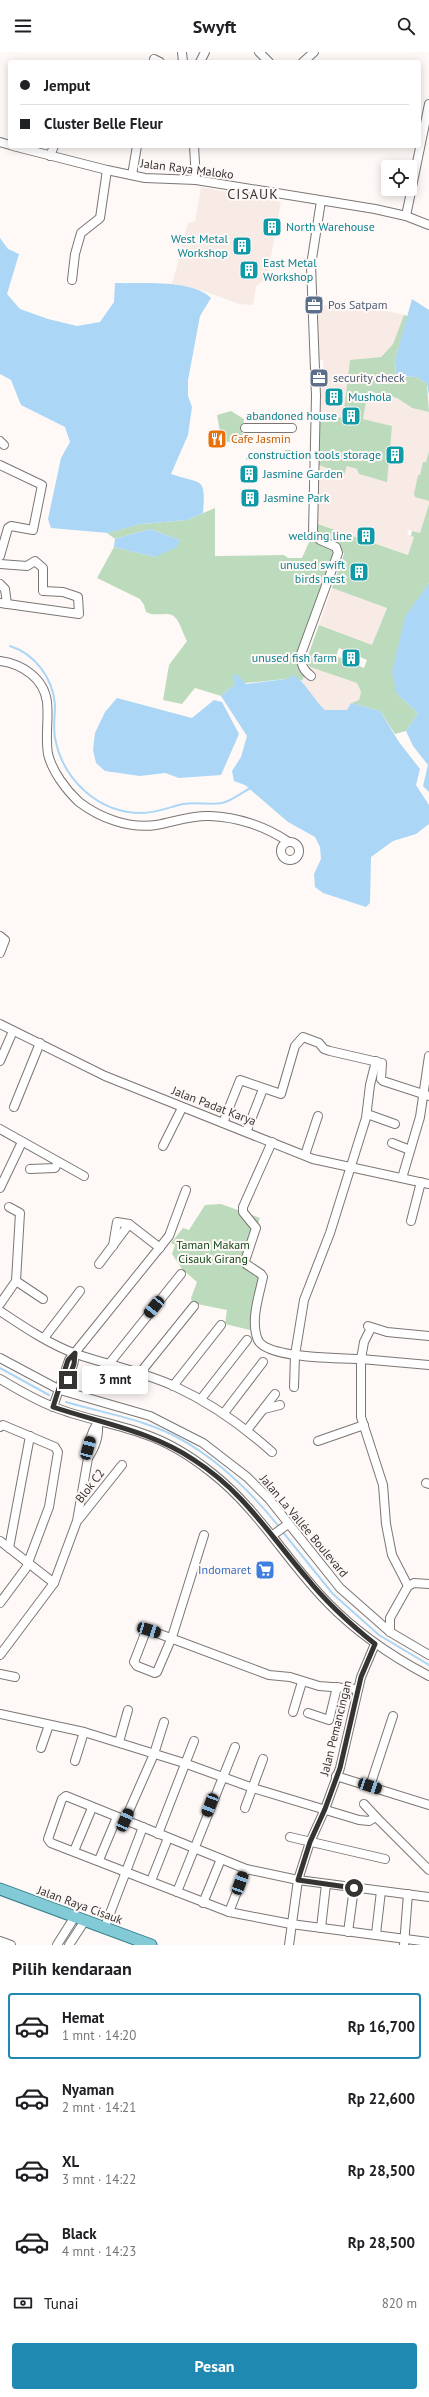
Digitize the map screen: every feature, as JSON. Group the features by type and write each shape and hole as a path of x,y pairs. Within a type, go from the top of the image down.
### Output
{"main road":[{"name":"Jalan Raya Cisauk","path":"0,1889 79,1920 151,1945"}],"street":[{"path":"259,52 267,60"},
{"path":"305,60 314,52"},
{"path":"421,143 429,104"},
{"name":"Jalan Raya Maloko","path":"19,148 132,175 196,180 375,209 406,216 429,225"},
{"path":"50,156 53,148"},
{"path":"132,175 137,148"},
{"path":"194,148 196,180"},
{"path":"406,216 420,148"},
{"path":"72,280 75,254 81,233 100,218 107,170"},
{"path":"311,676 305,672 301,664 301,654 338,552 336,547 320,540 313,533 316,396 311,264 321,201"},
{"path":"245,428 292,428"},
{"path":"0,465 42,485 33,530 11,526 8,528 0,556"},
{"path":"0,564 27,566 35,561 43,568 43,591 63,592 78,597 79,614 4,604 5,589 0,584"},
{"path":"0,661 23,667 33,675 42,687 47,701 46,738 49,755 65,788 79,802 114,820 135,825 155,825 186,817 209,816 231,818 252,824 287,841"},
{"path":"0,936 5,940 0,953"},
{"name":"Jalan Padat Karya","path":"0,1024 106,1076 182,1108 247,1130 305,1155 349,1168 425,1183"},
{"path":"0,1061 13,1031"},
{"path":"223,1123 240,1080 281,1094 295,1046 303,1037 319,1043 324,1049 330,1051 382,1063 381,1079 383,1081 426,1095"},
{"path":"14,1107 40,1043"},
{"path":"402,1178 426,1095 429,1056"},
{"path":"294,1387 295,1355 307,1291 330,1232 367,1114 370,1085 376,1062"},
{"path":"247,1130 263,1088"},
{"path":"164,1146 182,1108"},
{"path":"367,1114 395,1124"},
{"path":"305,1155 318,1116"},
{"path":"0,1129 84,1176"},
{"path":"0,1188 22,1142"},
{"path":"272,1142 244,1202 243,1212 256,1228 245,1261 263,1277 256,1308 256,1332 259,1340 266,1347 295,1355 429,1365"},
{"path":"392,1143 410,1150"},
{"path":"30,1169 55,1168 58,1162"},
{"path":"411,1221 425,1183"},
{"path":"53,1407 60,1390 68,1380 74,1364 75,1353 169,1236 186,1190"},
{"path":"0,1304 16,1281 20,1213 9,1207"},
{"path":"99,1264 129,1224 160,1248"},
{"path":"108,1364 181,1274"},
{"path":"16,1281 42,1299"},
{"path":"44,1338 80,1291"},
{"path":"140,1373 194,1306"},
{"path":"0,1311 44,1338 75,1353 140,1373 201,1399 224,1413 247,1430 272,1452"},
{"path":"173,1386 221,1325"},
{"path":"408,1586 392,1555 386,1524 383,1485 364,1425 360,1401 361,1359 364,1342 370,1327 395,1333 429,1336"},
{"path":"201,1399 247,1340"},
{"name":"Jalan La Vallée Boulevard","path":"0,1358 60,1390 150,1416 203,1443 247,1477 268,1499 340,1588 390,1632 429,1655"},
{"path":"224,1413 263,1362"},
{"path":"0,1379 53,1407 98,1422 144,1434 193,1459 235,1491 273,1535 326,1601 377,1646 429,1676"},
{"path":"247,1430 275,1394"},
{"path":"264,1409 280,1405"},
{"path":"0,1655 54,1583 77,1522 88,1458 94,1449 99,1433 98,1422"},
{"path":"0,1427 3,1425 30,1436 55,1447 58,1452 48,1507 28,1563 0,1603"},
{"path":"318,1441 364,1425"},
{"path":"9,1548 30,1436"},
{"name":"Blok C2","path":"77,1522 122,1465"},
{"path":"273,1535 288,1524"},
{"path":"204,1535 172,1637 157,1673 135,1664 146,1631 149,1630 172,1637 269,1674 290,1677 302,1682 319,1686 358,1689"},
{"path":"0,1541 54,1583"},
{"path":"390,1632 390,1618 408,1586 414,1583 429,1584"},
{"name":"Jalan Pemancingan","path":"289,1945 298,1880 310,1842 325,1809 336,1776 361,1677 377,1646"},
{"path":"0,1674 15,1677"},
{"path":"293,1712 302,1682"},
{"path":"308,1713 329,1720 337,1687"},
{"path":"119,1742 128,1710"},
{"path":"0,1714 84,1732 119,1742 222,1776 253,1788 359,1820 369,1821 376,1817"},
{"path":"370,1786 393,1716"},
{"path":"99,1860 154,1754 164,1722"},
{"path":"41,1748 49,1725"},
{"path":"75,1761 84,1732"},
{"path":"158,1834 184,1763 194,1741"},
{"path":"177,1892 222,1776 235,1747"},
{"path":"245,1808 262,1759"},
{"path":"336,1776 429,1805"},
{"path":"429,1897 298,1880 246,1868 193,1849 66,1796 62,1799 48,1839 51,1843 99,1860 229,1912 291,1924 348,1932 376,1934 404,1943 429,1942"},
{"path":"364,1804 429,1870"},
{"path":"74,1851 92,1808"},
{"path":"104,1929 142,1828"},
{"path":"290,1837 385,1859"},
{"path":"151,1881 168,1838"},
{"path":"203,1902 221,1859"},
{"path":"229,1912 246,1868"},
{"path":"321,1928 326,1884"},
{"path":"348,1932 354,1888"},
{"path":"376,1934 381,1891"},
{"path":"404,1943 408,1894"},
{"path":"57,1945 79,1920"},
{"path":"69,1945 79,1920"},
{"path":"0,1941 11,1945"}],"shaded area":[{"path":"201,187 281,202 267,279 256,286 253,305 239,304 204,291 172,284 188,223 195,221"},
{"path":"317,305 374,308 404,315 393,344 347,390 343,418 317,415 316,373 324,372 323,360 315,359"},
{"path":"368,391 397,398 412,408 429,412 429,451 426,463 423,462 415,497 429,501 429,504 420,533 408,530 407,534 414,537 408,555 315,523 317,464 344,475 347,465 357,469 392,426 363,419"},
{"path":"332,588 387,607 372,646 319,625"},
{"path":"310,667 357,683 361,692 359,700 351,703 347,710 325,710 315,700 302,681 306,670"}],"green space":[{"path":"404,315 408,316 395,360 396,376 417,377 427,384 429,412 412,408 397,398 368,391 363,419 392,426 387,482 359,474 357,469 347,466 344,475 317,464 317,415 343,418 350,360 381,357 393,344"},
{"path":"231,411 244,419 242,438 238,444 224,441 220,432 217,415"},
{"path":"285,450 294,450 293,459 246,460 246,457 262,456 262,454 284,454"},
{"path":"429,451 429,501 415,497 414,494 418,475 420,475 423,462 426,462"},
{"path":"429,504 429,583 405,618 397,694 418,713 406,731 395,734 380,711 351,703 359,700 361,692 357,683 310,667 306,661 319,625 372,645 387,608 332,588 344,554 339,544 316,533 315,523 408,555 414,537 411,536 412,531 420,533","holes":["339,648 367,660 364,668 336,656"]},
{"path":"215,508 215,556 284,555 288,558 302,558 310,540 334,548 335,552 297,656 298,666 304,676 302,681 293,676 286,679 235,684 221,696 195,688 182,704 163,700 169,665 187,641 179,623 172,615 146,612 140,599 97,578 114,547 155,557 180,540 150,529 115,539 107,533 141,524 187,520"},
{"name":"Taman Makam Cisauk Girang","path":"221,1204 260,1218 243,1264 265,1278 250,1330 225,1324 227,1310 192,1303 191,1298 197,1282 182,1269 172,1254 175,1245 171,1243 183,1228 189,1230 205,1205"}],"water":[{"path":"0,238 8,249 19,254 7,294 20,309 48,319 77,326 100,322 114,302 115,283 179,285 202,292 211,298 200,316 188,380 188,396 192,407 188,435 171,474 200,483 204,492 203,513 187,520 141,524 108,533 51,528 48,519 61,458 70,442 65,427 21,405 11,380 0,374"},
{"path":"412,299 429,310 429,395 427,384 417,377 396,376 395,360"},
{"path":"150,529 180,540 177,547 155,557 114,547 115,539"},
{"path":"429,583 429,792 423,786 428,765 413,746 406,731 418,713 397,694 392,672 405,617"},
{"path":"236,674 246,684 286,679 294,675 303,683 325,710 347,710 351,703 380,711 399,742 420,769 416,785 429,805 429,824 416,834 393,841 371,857 370,903 366,907 323,893 315,887 314,874 321,859 320,847 315,837 288,822 245,785 234,781 232,771 241,757 247,736 221,696 235,684 232,676"},
{"path":"117,698 192,718 214,700 222,702 239,734 221,775 179,778 165,773 140,776 105,771 96,763 93,750 95,733 105,712"}],"waterway":[{"path":"10,646 27,655 41,668 51,686 54,695 54,734 59,753 74,780 97,800 126,812 147,813 183,804 222,803 249,789"},
{"path":"0,1368 49,1395"},
{"path":"66,1402 146,1424 185,1441 220,1466 237,1481 267,1512 280,1528"},
{"path":"282,1531 333,1594 379,1635 429,1665"}],"place":[{"name":"North Warehouse","path":"272,227"},
{"name":"West Metal Workshop","path":"242,246"},
{"name":"East Metal Workshop","path":"249,270"},
{"name":"Pos Satpam","path":"314,305"},
{"name":"security check","path":"319,378"},
{"name":"Mushola","path":"334,397"},
{"name":"abandoned house","path":"351,416"},
{"name":"Cafe Jasmin","path":"217,439"},
{"name":"construction tools storage","path":"395,455"},
{"name":"Jasmine Garden","path":"249,474"},
{"name":"Jasmine Park","path":"250,498"},
{"name":"welding line","path":"366,536"},
{"name":"unused swift birds nest","path":"359,572"},
{"name":"unused fish farm","path":"351,658"},
{"name":"Indomaret","path":"265,1570"}],"district":[{"name":"CISAUK","path":"253,194"}],"route":[{"path":"68,1380 74,1364 75,1353 68,1360 61,1378 60,1390 53,1407 144,1434 193,1459 212,1472 235,1491 254,1512 326,1601 357,1630 375,1644 361,1677 340,1768 325,1809 310,1842 298,1880 354,1888"}]}
